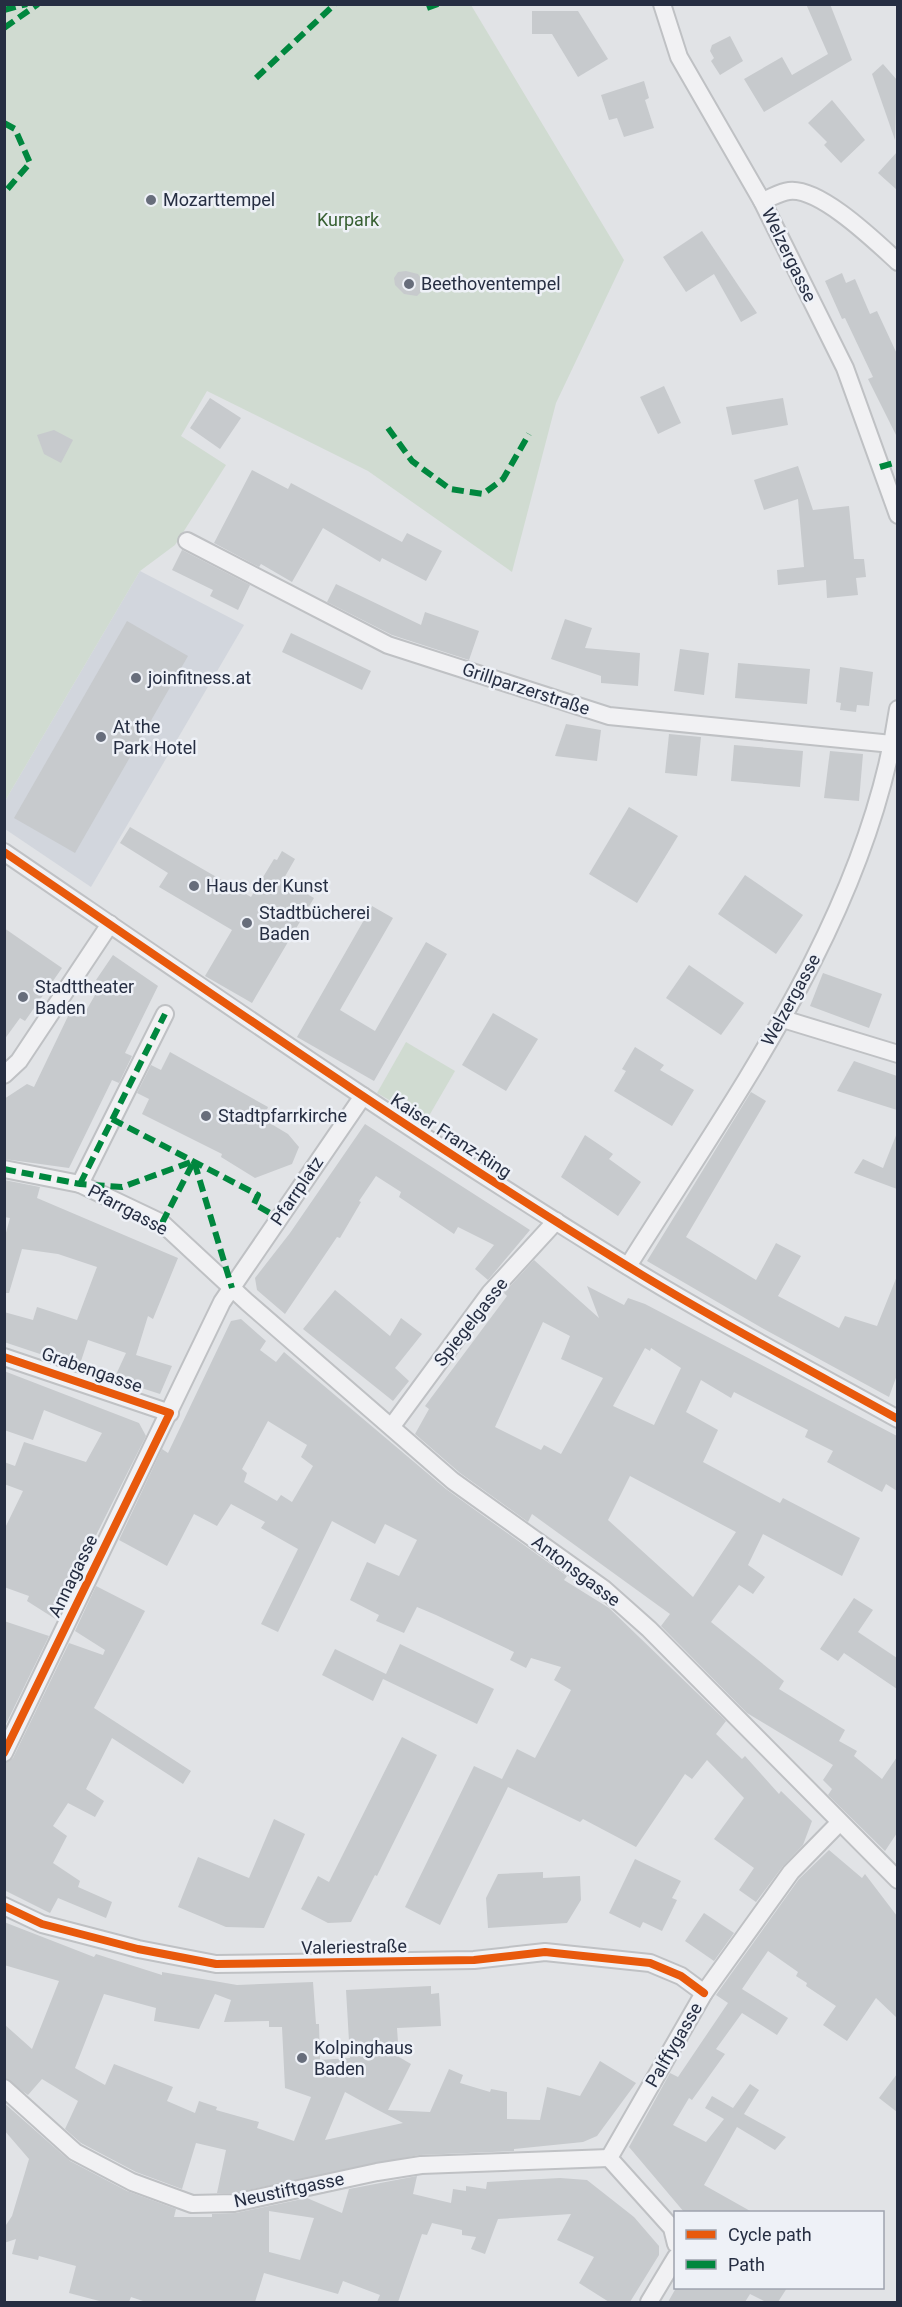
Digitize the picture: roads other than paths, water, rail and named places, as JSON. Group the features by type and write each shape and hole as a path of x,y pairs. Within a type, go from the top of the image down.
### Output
{"street":[{"name":"Welzergasse","path":"662,4 679,57 762,201 845,368 897,515"},
{"path":"762,201 790,191 820,199 867,232 897,262"},
{"name":"Grillparzerstraße","path":"187,541 388,645 609,716 892,744"},
{"name":"Welzergasse","path":"628,1266 783,1019 813,964 874,817 892,744 897,708"},
{"name":"Kaiser Franz-Ring","path":"4,852 363,1096 556,1221 628,1266 897,1417"},
{"path":"4,1075 19,1060 110,924"},
{"path":"80,1184 165,1014"},
{"path":"783,1019 897,1054"},
{"name":"Pfarrplatz","path":"232,1288 363,1096"},
{"name":"Pfarrgasse","path":"4,1169 80,1184 162,1223 232,1288"},
{"name":"Spiegelgasse","path":"392,1426 490,1293 556,1221"},
{"name":"Annagasse","path":"4,1753 222,1302 232,1288"},
{"name":"Antonsgasse","path":"232,1288 453,1481 604,1589 649,1629 897,1880"},
{"name":"Grabengasse","path":"4,1357 170,1413"},
{"name":"Palffygasse","path":"609,2158 704,1993 791,1872 839,1823"},
{"name":"Valeriestraße","path":"4,1906 42,1924 138,1949 216,1964 474,1960 545,1952 650,1963 681,1976 704,1993"},
{"name":"Neustiftgasse","path":"4,2088 75,2152 132,2182 192,2204 234,2203 377,2172 421,2165 609,2158"},
{"path":"609,2158 672,2228 674,2239"},
{"path":"649,2302 674,2259"}],"place":[{"name":"Mozarttempel","path":"151,200"},
{"name":"Beethoventempel","path":"409,284"},
{"name":"joinfitness.at","path":"136,678"},
{"name":"At the Park Hotel","path":"101,737"},
{"name":"Haus der Kunst","path":"194,886"},
{"name":"Stadtbücherei Baden","path":"247,923"},
{"name":"Stadttheater Baden","path":"23,997"},
{"name":"Stadtpfarrkirche","path":"206,1116"},
{"name":"Kolpinghaus Baden","path":"302,2058"}],"park label":[{"name":"Kurpark","path":"348,220"}]}
